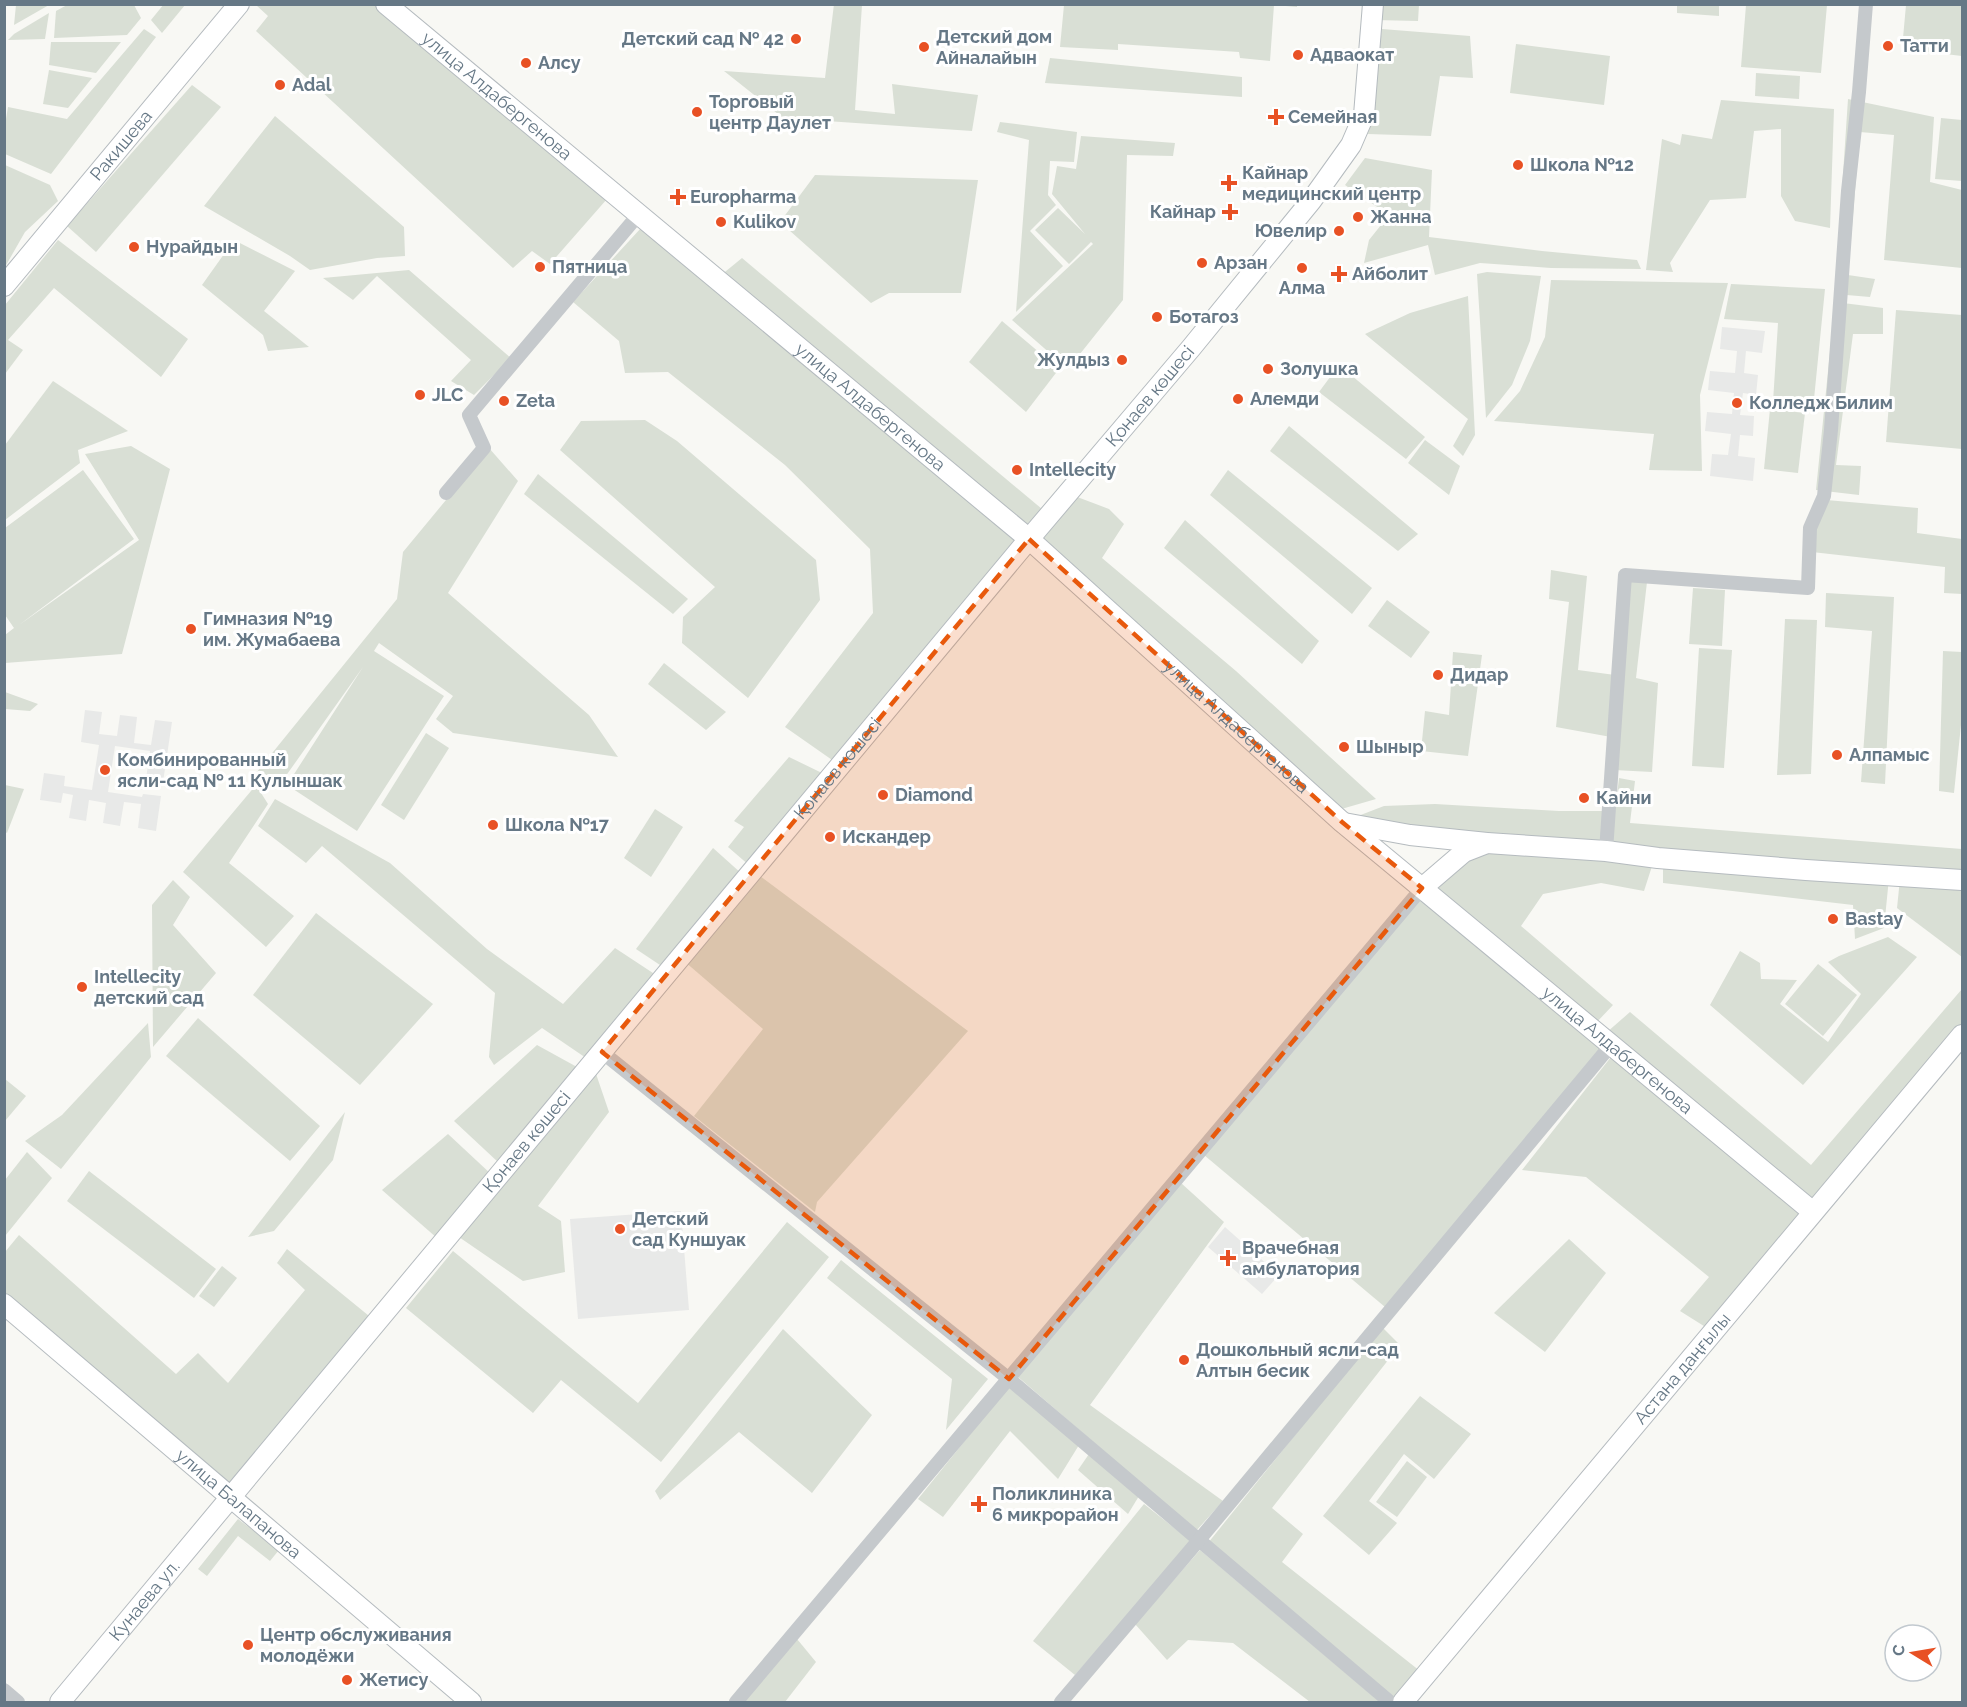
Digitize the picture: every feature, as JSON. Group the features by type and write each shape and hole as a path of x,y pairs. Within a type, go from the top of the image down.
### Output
{"street":[{"name":"Ракишева","path":"4,286 239,4"},
{"name":"улица Алдабергенова","path":"386,4 1029,539 1342,822 1813,1212"},
{"name":"Қонаев көшесі","path":"230,1498 1029,539 1197,341 1311,201 1351,145 1364,115 1373,4"},
{"path":"1606,851 1625,575 1808,588 1810,528 1824,496 1830,441 1848,191 1866,4"},
{"path":"446,493 484,448 469,415 639,214"},
{"path":"1342,822 1410,835 1486,843 1606,851 1783,869 1962,880"},
{"path":"736,1702 1422,888 1464,852 1486,843"},
{"name":"Астана даңғылы","path":"1402,1702 1962,1035"},
{"path":"1061,1702 1199,1540 1611,1044"},
{"path":"602,1052 1009,1379 1390,1702"},
{"name":"улица Балапанова","path":"4,1304 471,1702"},
{"name":"Кунаева ул.","path":"60,1702 230,1498"},
{"path":"4,1690 18,1702"}],"highlighted area":[{"path":"1029,539 1342,822 1422,888 1009,1379 602,1052"}],"shaded area":[{"path":"16,4 49,5 14,25"},
{"path":"164,4 185,5 162,33 151,20"},
{"path":"834,4 862,5 855,110 895,114 892,84 978,95 972,131 783,118 724,71 825,78"},
{"path":"1064,4 1297,5 1297,7 1274,5 1270,61 1240,58 1239,52 1118,44 1118,50 1060,47"},
{"path":"67,5 134,5 141,18 127,35 54,38 56,11"},
{"path":"256,5 377,5 607,199 550,264 532,251 513,268 256,31 268,16"},
{"path":"1376,5 1419,5 1418,21 1374,20"},
{"path":"1677,5 1719,5 1719,16 1677,13"},
{"path":"1746,5 1827,5 1821,73 1741,67"},
{"path":"1906,5 1962,5 1962,56 1902,49"},
{"path":"49,13 45,39 8,40 14,34"},
{"path":"144,29 156,37 51,174 5,154 5,125 8,107 67,119"},
{"path":"1382,29 1470,36 1473,78 1440,76 1431,136 1368,134"},
{"path":"51,42 121,42 96,73 49,65"},
{"path":"1516,44 1610,56 1604,105 1510,93"},
{"path":"1050,58 1242,77 1242,97 1045,83"},
{"path":"49,70 92,78 68,108 43,104"},
{"path":"1756,73 1800,76 1799,99 1755,96"},
{"path":"192,85 221,107 96,252 67,226"},
{"path":"1848,99 1934,117 1930,182 1962,190 1962,268 1884,260 1894,135 1860,132 1848,275 1875,279 1870,297 1835,294"},
{"path":"1721,100 1834,109 1830,228 1795,221 1781,196 1781,129 1754,131 1746,198 1710,200 1670,263 1673,272 1646,270 1662,139 1680,145 1682,134 1712,139"},
{"path":"275,116 404,227 405,256 377,258 310,270 204,206"},
{"path":"1941,118 1962,120 1962,181 1935,179"},
{"path":"1000,122 1077,132 1074,162 1050,161 1048,195 1056,205 1030,231 1063,266 1016,312 1029,140 997,132"},
{"path":"1081,136 1175,143 1173,156 1127,155 1123,300 1068,369 1012,320 1093,244 1091,242 1069,264 1035,230 1058,208 1085,234 1052,194 1057,166 1076,169"},
{"path":"1365,158 1432,170 1429,237 1637,260 1641,269 1551,268 1480,263 1435,275 1428,245 1364,263 1369,240 1389,215 1345,185"},
{"path":"5,165 50,185 58,201 25,232 5,267"},
{"path":"815,175 978,180 961,293 889,293 871,303 780,222"},
{"path":"641,228 1020,539 835,762 785,727 873,613 870,549 785,465 668,372 625,373 619,341 573,302"},
{"path":"58,240 188,339 161,377 54,288 8,340 23,350 5,374 5,305"},
{"path":"234,240 295,271 264,311 309,347 268,351 263,335 202,285"},
{"path":"742,258 1042,509 1025,530 720,276"},
{"path":"409,270 511,358 474,395 451,381 471,360 377,276 353,300 323,278"},
{"path":"1487,272 1541,276 1530,341 1512,385 1486,418 1477,274"},
{"path":"1551,280 1728,283 1700,395 1702,471 1649,470 1654,434 1494,421 1520,391 1545,337"},
{"path":"1731,284 1825,289 1813,409 1773,402 1778,323 1724,319"},
{"path":"1468,296 1475,435 1463,456 1453,446 1468,419 1365,334 1410,313"},
{"path":"1835,302 1883,308 1883,334 1853,334 1836,465 1861,466 1859,495 1816,490"},
{"path":"1896,310 1962,315 1962,449 1886,442"},
{"path":"1002,321 1059,369 1026,412 969,362"},
{"name":"Колледж Билим","path":"1722,327 1765,331 1762,353 1746,351 1744,373 1758,375 1756,395 1743,393 1740,415 1754,416 1753,436 1740,435 1738,456 1755,458 1753,481 1710,476 1712,454 1728,455 1731,434 1705,431 1707,412 1732,414 1734,393 1708,390 1710,371 1735,373 1737,351 1720,349"},
{"path":"1339,365 1425,437 1406,459 1319,392"},
{"path":"53,381 128,431 78,450 80,463 5,520 5,445"},
{"path":"1770,409 1805,413 1798,473 1764,469"},
{"path":"645,420 677,441 816,560 820,600 748,698 682,643 683,617 715,587 560,450 581,421"},
{"path":"1289,426 1418,534 1398,551 1270,451"},
{"path":"1425,440 1460,466 1449,495 1408,463"},
{"path":"131,446 170,469 122,654 5,663 5,635 14,628 5,615 5,528 83,470 134,539 19,625 139,540 85,454"},
{"path":"489,448 518,481 448,593 589,715 618,757 453,733 436,719 453,696 379,643 374,651 444,696 357,831 287,785 363,667 278,787 256,773 397,599 403,552"},
{"path":"1228,470 1372,588 1352,614 1210,495"},
{"path":"538,474 688,599 673,614 524,494"},
{"path":"1072,495 1109,509 1124,524 1102,558 1236,671 1376,799 1338,810 1038,539"},
{"path":"1815,499 1918,508 1917,533 1962,539 1962,594 1944,593 1945,567 1812,552"},
{"path":"1185,520 1319,641 1302,664 1164,548"},
{"path":"1551,570 1587,576 1578,670 1615,675 1611,737 1556,727 1569,602 1549,599"},
{"path":"1629,580 1647,582 1636,678 1658,683 1652,772 1614,770"},
{"path":"1693,588 1725,590 1722,646 1689,644"},
{"path":"1826,593 1894,597 1885,784 1861,782 1872,631 1825,627"},
{"path":"1387,600 1430,632 1411,658 1368,626"},
{"path":"1785,619 1817,620 1811,774 1777,775"},
{"path":"1699,648 1732,650 1724,768 1692,766"},
{"path":"1943,651 1962,652 1962,715 1954,793 1939,791"},
{"path":"1453,652 1482,655 1468,756 1421,751 1425,711 1449,715"},
{"path":"664,663 726,712 706,730 648,684"},
{"path":"5,692 38,704 30,711 5,709"},
{"path":"85,710 102,712 99,734 117,736 120,715 137,717 134,743 151,745 155,720 172,722 163,782 146,779 150,751 115,746 108,792 142,797 143,794 161,796 156,831 138,828 141,804 124,802 120,826 103,823 106,803 89,800 86,821 69,818 73,795 63,793 61,803 40,800 44,773 65,776 64,786 92,790 99,745 81,742"},
{"path":"426,733 449,748 404,820 381,805"},
{"path":"789,757 822,773 750,866 728,847 744,827 734,821"},
{"path":"1619,778 1635,781 1630,823 1962,849 1962,876 1611,845"},
{"path":"5,785 24,789 7,833 4,831"},
{"path":"256,785 268,804 229,863 294,916 266,947 183,872"},
{"path":"275,799 390,863 487,949 563,1004 615,948 656,975 589,1060 542,1028 494,1065 489,1057 495,993 322,846 306,863 258,826"},
{"path":"1435,804 1559,811 1603,811 1601,846 1345,821 1384,806"},
{"path":"655,809 683,827 651,877 624,858"},
{"path":"1486,847 1654,860 1644,891 1601,883 1543,894 1521,926 1613,1005 1596,1023 1428,887"},
{"path":"713,848 742,874 663,967 636,949"},
{"path":"1663,859 1889,878 1884,928 1855,939 1853,905 1663,883"},
{"path":"760,876 968,1031 817,1202 815,1212 694,1116 763,1029 684,961"},
{"path":"1900,879 1962,884 1962,957 1897,908"},
{"path":"173,880 190,897 173,925 216,973 153,1047 152,905"},
{"path":"1422,895 1601,1048 1385,1307 1204,1155"},
{"path":"316,913 433,1004 360,1085 253,995"},
{"path":"1888,937 1917,957 1803,1085 1710,1005 1740,951 1760,963 1761,979 1797,980 1780,1004 1828,1042 1861,994 1828,962"},
{"path":"1818,964 1857,995 1823,1036 1785,1004"},
{"path":"1962,989 1962,1029 1813,1205 1606,1033 1630,1012 1811,1165"},
{"path":"198,1018 320,1126 290,1161 166,1056"},
{"path":"148,1023 151,1057 61,1169 25,1141 62,1115"},
{"path":"537,1045 577,1067 499,1163 454,1121"},
{"path":"1611,1057 1804,1210 1707,1328 1680,1311 1709,1277 1586,1177 1522,1170"},
{"path":"594,1068 609,1112 538,1206 561,1221 565,1272 523,1281 456,1235"},
{"path":"5,1079 26,1096 5,1121"},
{"path":"345,1112 333,1160 274,1231 248,1237"},
{"path":"448,1134 492,1175 437,1238 382,1190"},
{"path":"27,1152 52,1178 5,1236 5,1180"},
{"path":"89,1171 216,1269 194,1298 67,1201"},
{"path":"1181,1183 1224,1222 1090,1405 1223,1501 1196,1531 1017,1376"},
{"path":"681,1211 689,1310 578,1319 570,1219"},
{"path":"787,1222 829,1257 661,1462 561,1380 533,1413 406,1308 453,1251 638,1403"},
{"path":"1225,1227 1279,1275 1262,1294 1208,1247"},
{"path":"19,1235 176,1374 198,1353 228,1383 305,1290 277,1263 287,1249 374,1320 228,1493 5,1299 5,1252"},
{"path":"1569,1239 1606,1273 1545,1352 1494,1313"},
{"path":"841,1260 988,1379 946,1430 952,1379 827,1278"},
{"path":"222,1266 237,1278 214,1307 199,1296"},
{"path":"1382,1327 1400,1345 1272,1508 1303,1534 1282,1562 1420,1671 1396,1702 1208,1543"},
{"path":"783,1329 872,1415 812,1493 739,1432 660,1500 655,1491"},
{"path":"1009,1386 1079,1445 1058,1479 1010,1431 943,1517 918,1499"},
{"path":"1420,1396 1471,1434 1434,1479 1404,1454 1369,1501 1397,1523 1369,1555 1323,1516"},
{"path":"1089,1454 1139,1496 1128,1514 1078,1470"},
{"path":"1407,1461 1427,1477 1397,1517 1376,1502"},
{"path":"1144,1504 1192,1542 1075,1675 1033,1641"},
{"path":"238,1519 279,1550 270,1561 238,1536 207,1576 198,1569"},
{"path":"1200,1550 1380,1702 1310,1702 1233,1643 1188,1640 1167,1660 1135,1624"},
{"path":"797,1639 816,1662 785,1702 743,1702"}],"place":[{"name":"Детский сад № 42","path":"796,39"},
{"name":"Татти","path":"1888,46"},
{"name":"Детский дом Айналайын","path":"924,47"},
{"name":"Адваокат","path":"1298,55"},
{"name":"Алсу","path":"526,63"},
{"name":"Adal","path":"280,85"},
{"name":"Торговый центр Даулет","path":"697,112"},
{"name":"Семейная","path":"1276,117"},
{"name":"Школа №12","path":"1518,165"},
{"name":"Кайнар медицинский центр","path":"1229,183"},
{"name":"Europharma","path":"678,197"},
{"name":"Кайнар","path":"1230,212"},
{"name":"Жанна","path":"1358,217"},
{"name":"Kulikov","path":"721,222"},
{"name":"Ювелир","path":"1339,231"},
{"name":"Нурайдын","path":"134,247"},
{"name":"Арзан","path":"1202,263"},
{"name":"Пятница","path":"540,267"},
{"name":"Алма","path":"1302,268"},
{"name":"Айболит","path":"1339,274"},
{"name":"Ботагоз","path":"1157,317"},
{"name":"Жулдыз","path":"1122,360"},
{"name":"Золушка","path":"1268,369"},
{"name":"JLC","path":"420,395"},
{"name":"Алемди","path":"1238,399"},
{"name":"Zeta","path":"504,401"},
{"name":"Колледж Билим","path":"1737,403"},
{"name":"Intellecity","path":"1017,470"},
{"name":"Гимназия №19 им. Жумабаева","path":"191,629"},
{"name":"Дидар","path":"1438,675"},
{"name":"Шыныр","path":"1344,747"},
{"name":"Алпамыс","path":"1837,755"},
{"name":"Комбинированный ясли-сад № 11 Кулыншак","path":"105,770"},
{"name":"Diamond","path":"883,795"},
{"name":"Кайни","path":"1584,798"},
{"name":"Школа №17","path":"493,825"},
{"name":"Искандер","path":"830,837"},
{"name":"Bastay","path":"1833,919"},
{"name":"Intellecity детский сад","path":"82,987"},
{"name":"Детский сад Куншуак","path":"620,1229"},
{"name":"Врачебная амбулатория","path":"1228,1258"},
{"name":"Дошкольный ясли-сад Алтын бесик","path":"1184,1360"},
{"name":"Поликлиника 6 микрорайон","path":"979,1504"},
{"name":"Центр обслуживания молодёжи","path":"248,1645"},
{"name":"Жетису","path":"347,1680"}]}
